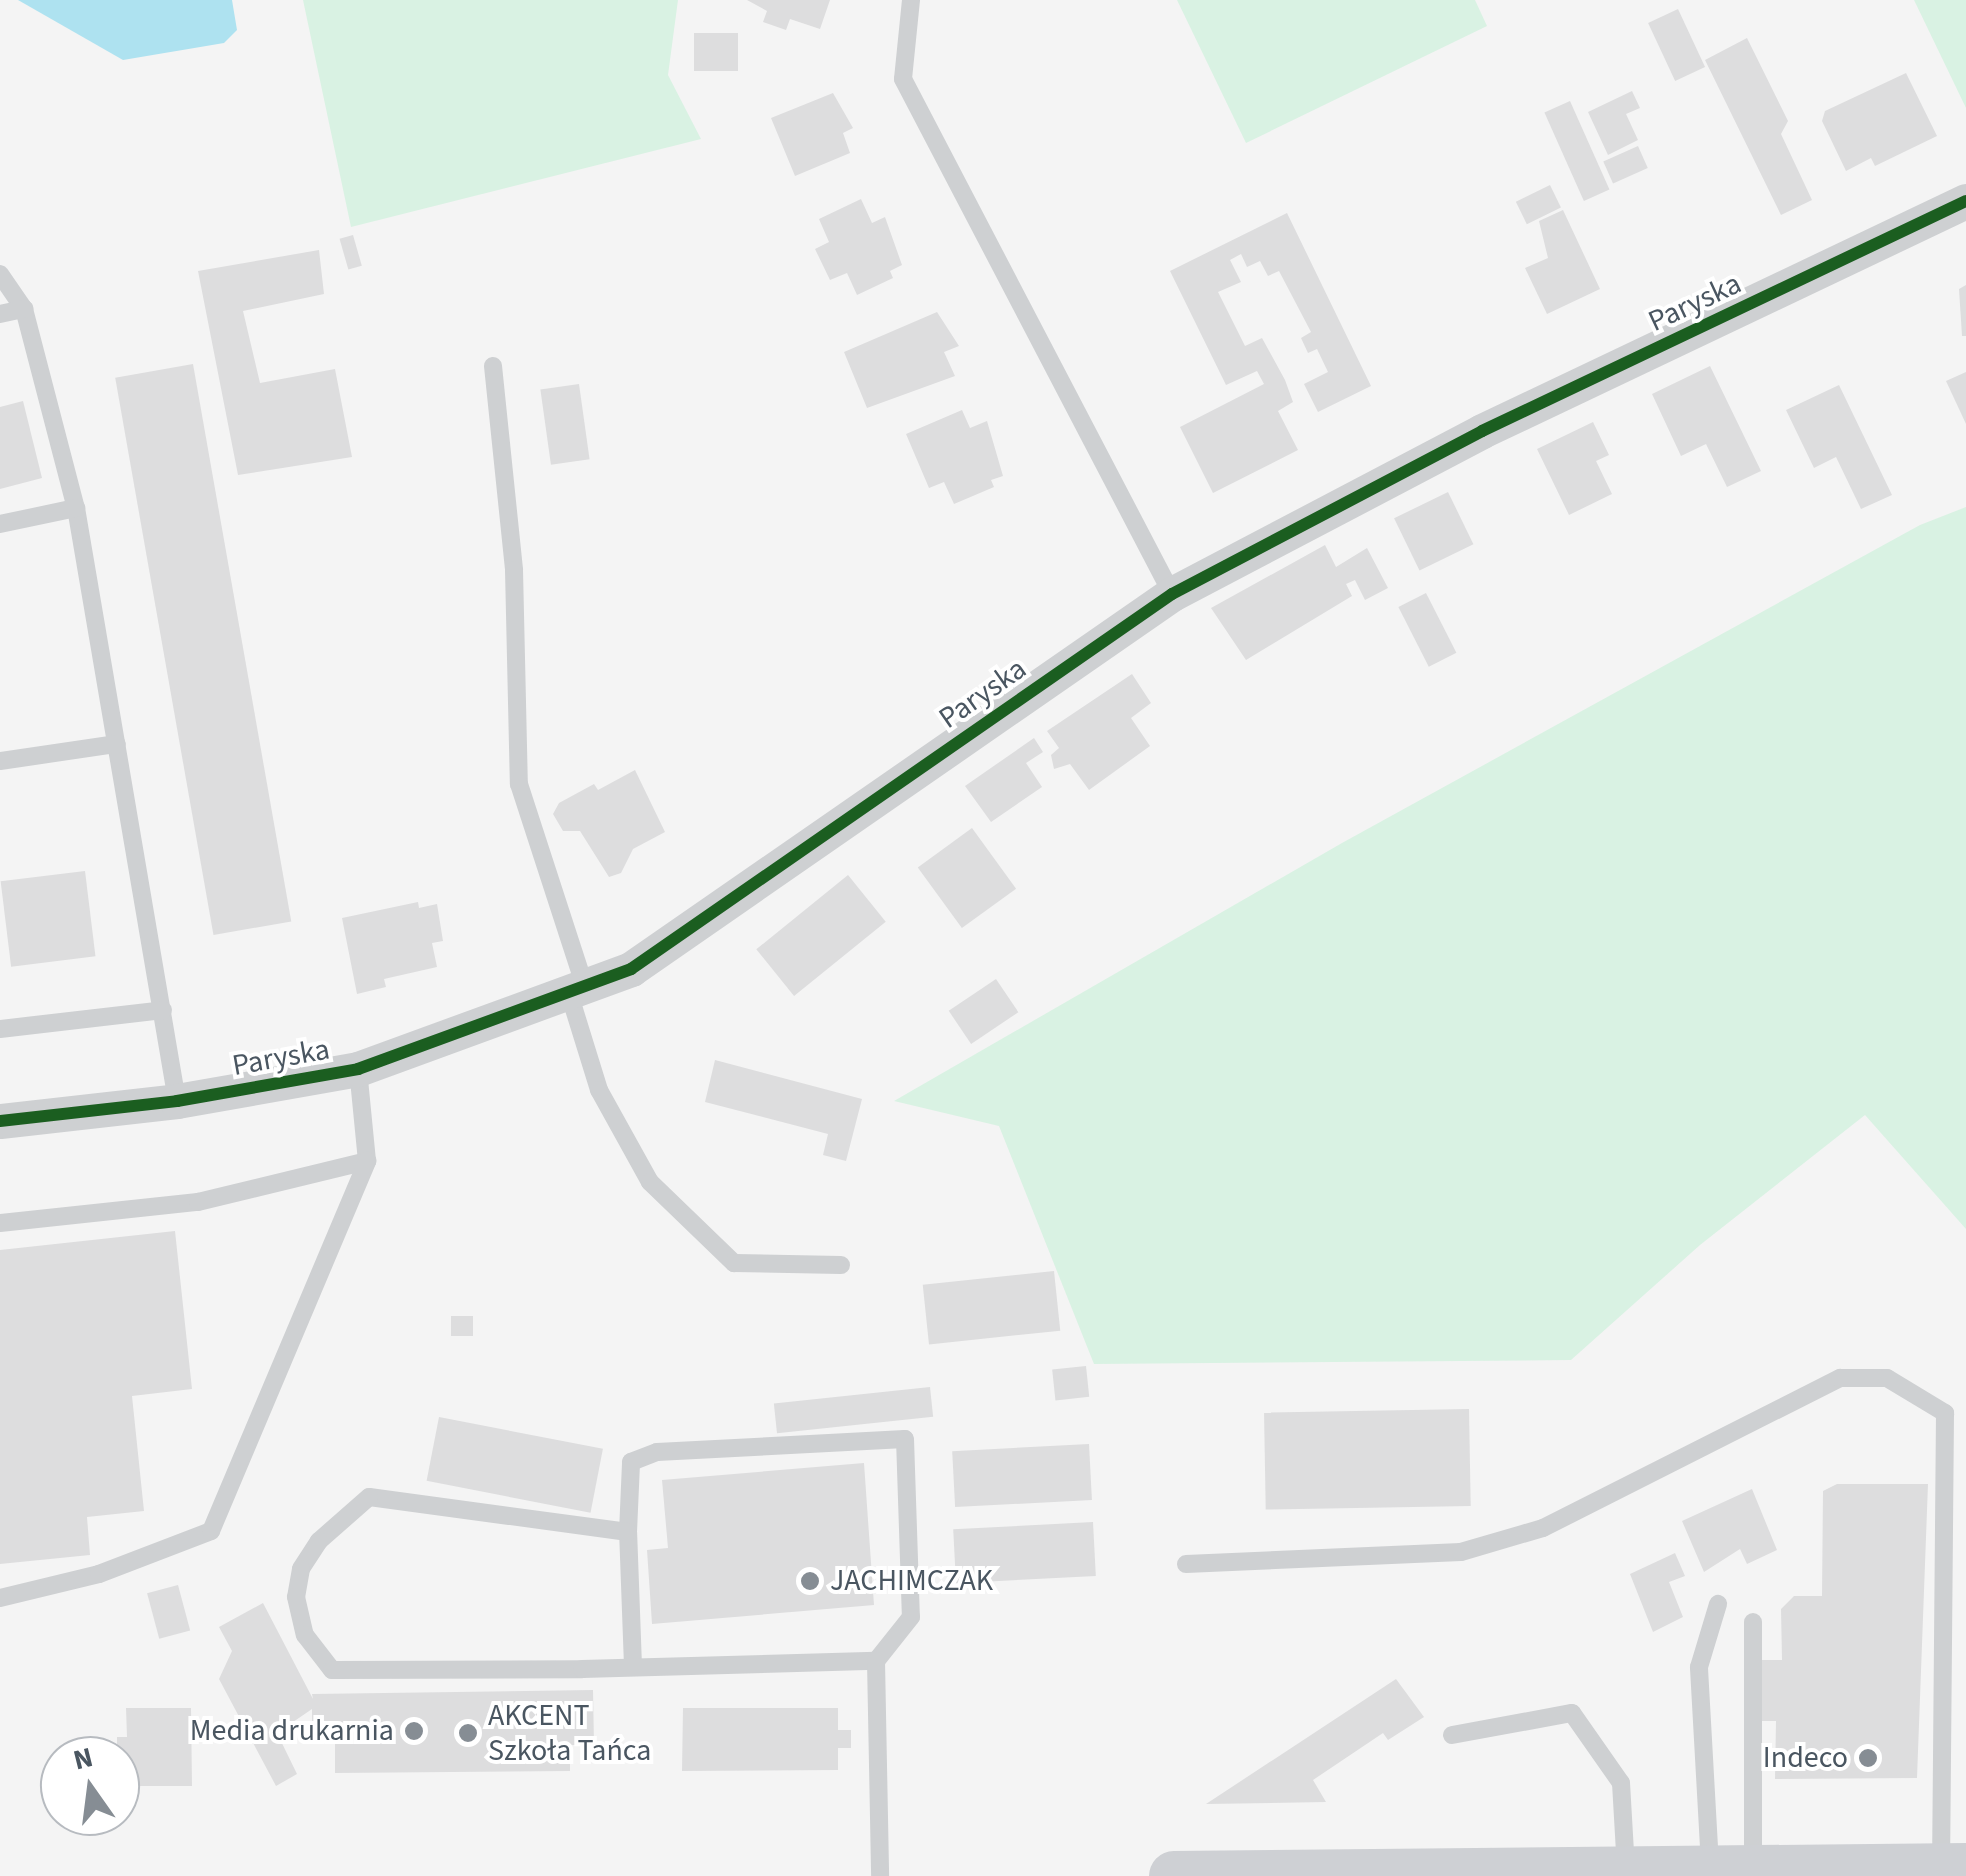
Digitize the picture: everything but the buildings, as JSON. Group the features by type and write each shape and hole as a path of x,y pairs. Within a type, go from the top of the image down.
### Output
{"main road":[{"path":"1174,1876 1954,1869"}],"street":[{"name":"Paryska","path":"0,1121 177,1102 358,1070 631,969 1172,594 1482,432 1966,201"}],"lane":[{"path":"911,0 903,79 1172,594"},
{"path":"0,274 24,309 76,508 177,1102"},
{"path":"0,314 24,309"},
{"path":"493,366 514,570 519,784 577,990 599,1090 650,1182 734,1262 841,1266"},
{"path":"0,524 76,508"},
{"path":"0,761 117,744"},
{"path":"0,1029 163,1010"},
{"path":"0,1598 100,1574 211,1531 367,1161 358,1070"},
{"path":"0,1223 198,1202 367,1161"},
{"path":"1186,1564 1461,1552 1544,1528 1840,1378 1886,1378 1945,1413 1954,1869"},
{"path":"633,1666 628,1532 630,1462 657,1452 905,1439 912,1617 876,1661 880,1876"},
{"path":"628,1532 368,1497 319,1541 301,1569 296,1597 306,1635 332,1670 876,1661"},
{"path":"1718,1604 1699,1667 1731,1871"},
{"path":"1731,1871 1753,1622"},
{"path":"1452,1735 1572,1713 1621,1783 1626,1871"}],"green space":[{"path":"303,0 678,0 668,75 701,139 351,227"},
{"path":"1177,0 1475,0 1487,26 1246,143"},
{"path":"1914,0 1966,0 1966,108"},
{"path":"1966,507 1966,1229 1865,1115 1700,1245 1571,1360 1094,1364 999,1126 894,1101 1342,843 1920,525"}],"water":[{"path":"18,0 232,0 237,30 224,43 123,60"}],"cycle path":[{"path":"0,1121 177,1101 358,1069 631,969 1172,594 1482,431 1966,201"}],"place":[{"name":"JACHIMCZAK","path":"810,1581"},
{"name":"Media drukarnia","path":"414,1731"},
{"name":"AKCENT Szkoła Tańca","path":"468,1733"},
{"name":"Indeco","path":"1868,1758"}]}
